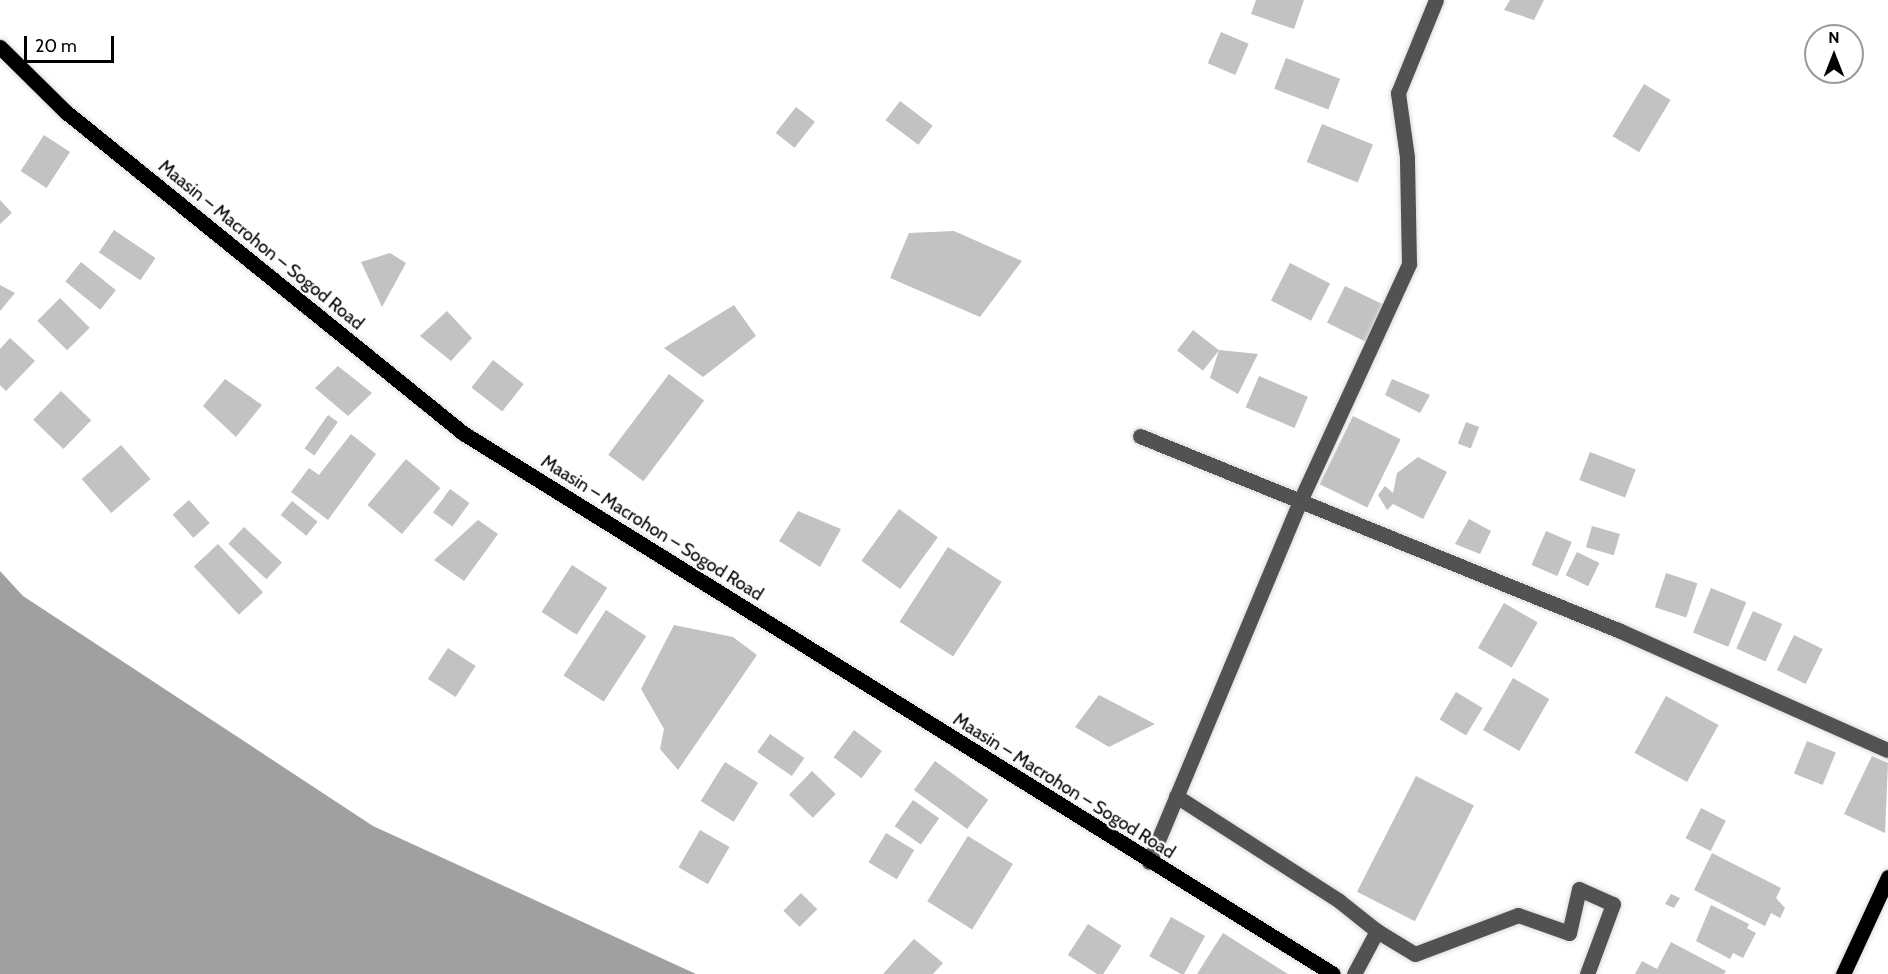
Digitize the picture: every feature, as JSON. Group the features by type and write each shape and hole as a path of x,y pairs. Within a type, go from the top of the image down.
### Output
{"main road":[{"name":"Maasin – Macrohon – Sogod Road","path":"0,47 66,112 463,433 1149,862 1333,974"},
{"path":"1843,974 1888,877"}],"street":[{"path":"1149,862 1300,501 1409,264 1407,157 1398,93 1436,0"},
{"path":"1140,436 1618,630 1888,750"},
{"path":"1176,796 1338,900 1377,931 1415,954 1518,915 1569,933 1580,889 1613,904 1587,974"},
{"path":"1354,974 1377,931"}],"shaded area":[{"path":"0,571 23,596 373,826 696,974 0,974"}],"building":[{"path":"1256,0 1304,0 1294,29 1251,14"},
{"path":"1510,0 1544,0 1534,20 1504,10"},
{"path":"1221,32 1249,44 1235,75 1208,63"},
{"path":"1286,58 1340,79 1328,110 1274,89"},
{"path":"1644,84 1671,100 1639,152 1613,136"},
{"path":"900,101 933,126 918,145 886,120"},
{"path":"796,107 815,122 795,148 776,133"},
{"path":"1322,124 1373,145 1358,183 1307,162"},
{"path":"44,135 70,152 47,188 21,171"},
{"path":"0,200 12,213 0,224"},
{"path":"114,230 155,258 140,280 99,252"},
{"path":"954,231 1022,261 980,317 890,278 909,233"},
{"path":"390,253 406,263 382,307 361,262"},
{"path":"81,262 116,290 100,310 65,281"},
{"path":"1290,263 1330,283 1311,321 1271,300"},
{"path":"0,285 15,293 0,311"},
{"path":"1345,286 1384,305 1366,342 1327,323"},
{"path":"60,298 90,328 67,350 37,321"},
{"path":"734,305 756,336 703,377 664,348"},
{"path":"447,311 472,338 451,361 420,336"},
{"path":"1193,330 1219,350 1203,371 1177,350"},
{"path":"10,338 35,361 6,391 0,385 0,349"},
{"path":"1219,350 1258,354 1238,394 1210,378"},
{"path":"493,360 524,384 502,412 471,388"},
{"path":"338,366 372,393 348,416 315,388"},
{"path":"669,374 704,400 643,481 608,455"},
{"path":"1259,376 1308,397 1295,428 1246,407"},
{"path":"225,379 262,405 236,437 203,406"},
{"path":"1392,379 1430,395 1420,413 1385,395"},
{"path":"61,391 91,420 63,449 33,420"},
{"path":"328,415 338,422 314,455 304,449"},
{"path":"1353,416 1401,439 1367,508 1320,484"},
{"path":"1466,422 1479,427 1471,448 1458,443"},
{"path":"351,434 376,454 328,520 291,492 309,468 319,475"},
{"path":"121,445 151,479 111,513 82,479"},
{"path":"1590,452 1636,470 1625,498 1579,480"},
{"path":"1418,457 1447,472 1423,519 1393,504 1387,510 1378,495 1385,486 1393,493 1397,473"},
{"path":"406,459 440,488 402,534 367,505"},
{"path":"450,489 469,503 452,527 433,512"},
{"path":"189,500 210,523 193,538 173,515"},
{"path":"292,501 318,522 306,536 281,515"},
{"path":"899,509 938,537 900,589 861,561"},
{"path":"798,511 841,529 820,567 779,541"},
{"path":"1469,519 1491,531 1480,554 1455,544"},
{"path":"478,520 498,534 464,581 434,560"},
{"path":"1592,526 1620,534 1614,555 1586,547"},
{"path":"244,527 282,562 266,579 228,544"},
{"path":"1546,531 1572,542 1557,576 1532,565"},
{"path":"218,544 263,592 239,615 194,567"},
{"path":"948,547 1002,582 953,656 900,622"},
{"path":"1577,552 1599,563 1588,586 1566,575"},
{"path":"572,565 607,588 577,635 542,612"},
{"path":"1666,573 1697,583 1686,617 1655,607"},
{"path":"1711,588 1746,602 1728,647 1693,633"},
{"path":"1504,603 1538,622 1512,668 1478,648"},
{"path":"606,610 646,636 604,702 564,675"},
{"path":"1753,611 1782,624 1766,661 1736,648"},
{"path":"674,625 733,637 757,655 678,770 660,749 664,729 641,689"},
{"path":"1794,635 1823,649 1806,684 1777,670"},
{"path":"448,648 476,666 456,697 428,679"},
{"path":"1513,678 1549,699 1519,751 1483,730"},
{"path":"1456,692 1483,708 1466,735 1440,719"},
{"path":"1099,695 1155,724 1109,747 1075,727"},
{"path":"1666,696 1718,725 1687,782 1634,753"},
{"path":"854,730 882,751 861,778 834,757"},
{"path":"770,734 804,758 792,776 757,752"},
{"path":"1807,741 1836,753 1823,785 1794,773"},
{"path":"1872,756 1888,763 1885,833 1844,814"},
{"path":"935,761 988,800 967,829 914,790"},
{"path":"725,762 758,783 734,822 701,801"},
{"path":"812,771 836,794 813,818 789,795"},
{"path":"1416,776 1474,806 1415,921 1357,892"},
{"path":"913,800 939,818 921,845 895,826"},
{"path":"1701,808 1726,821 1711,851 1686,838"},
{"path":"700,830 729,847 708,884 678,867"},
{"path":"886,833 914,850 897,879 868,862"},
{"path":"968,836 1013,864 972,929 927,901"},
{"path":"1712,853 1781,888 1776,898 1785,908 1780,918 1771,913 1765,926 1694,890"},
{"path":"801,893 817,909 800,927 783,911"},
{"path":"1671,894 1680,898 1674,908 1665,904"},
{"path":"1711,905 1749,924 1747,928 1756,933 1743,958 1733,953 1730,959 1696,941"},
{"path":"1171,917 1205,936 1184,974 1149,956"},
{"path":"1088,924 1122,946 1103,974 1097,974 1068,955"},
{"path":"1223,933 1288,974 1197,974"},
{"path":"914,939 943,963 933,974 883,974"},
{"path":"1671,942 1726,971 1724,974 1635,974 1642,961 1657,969"}]}
